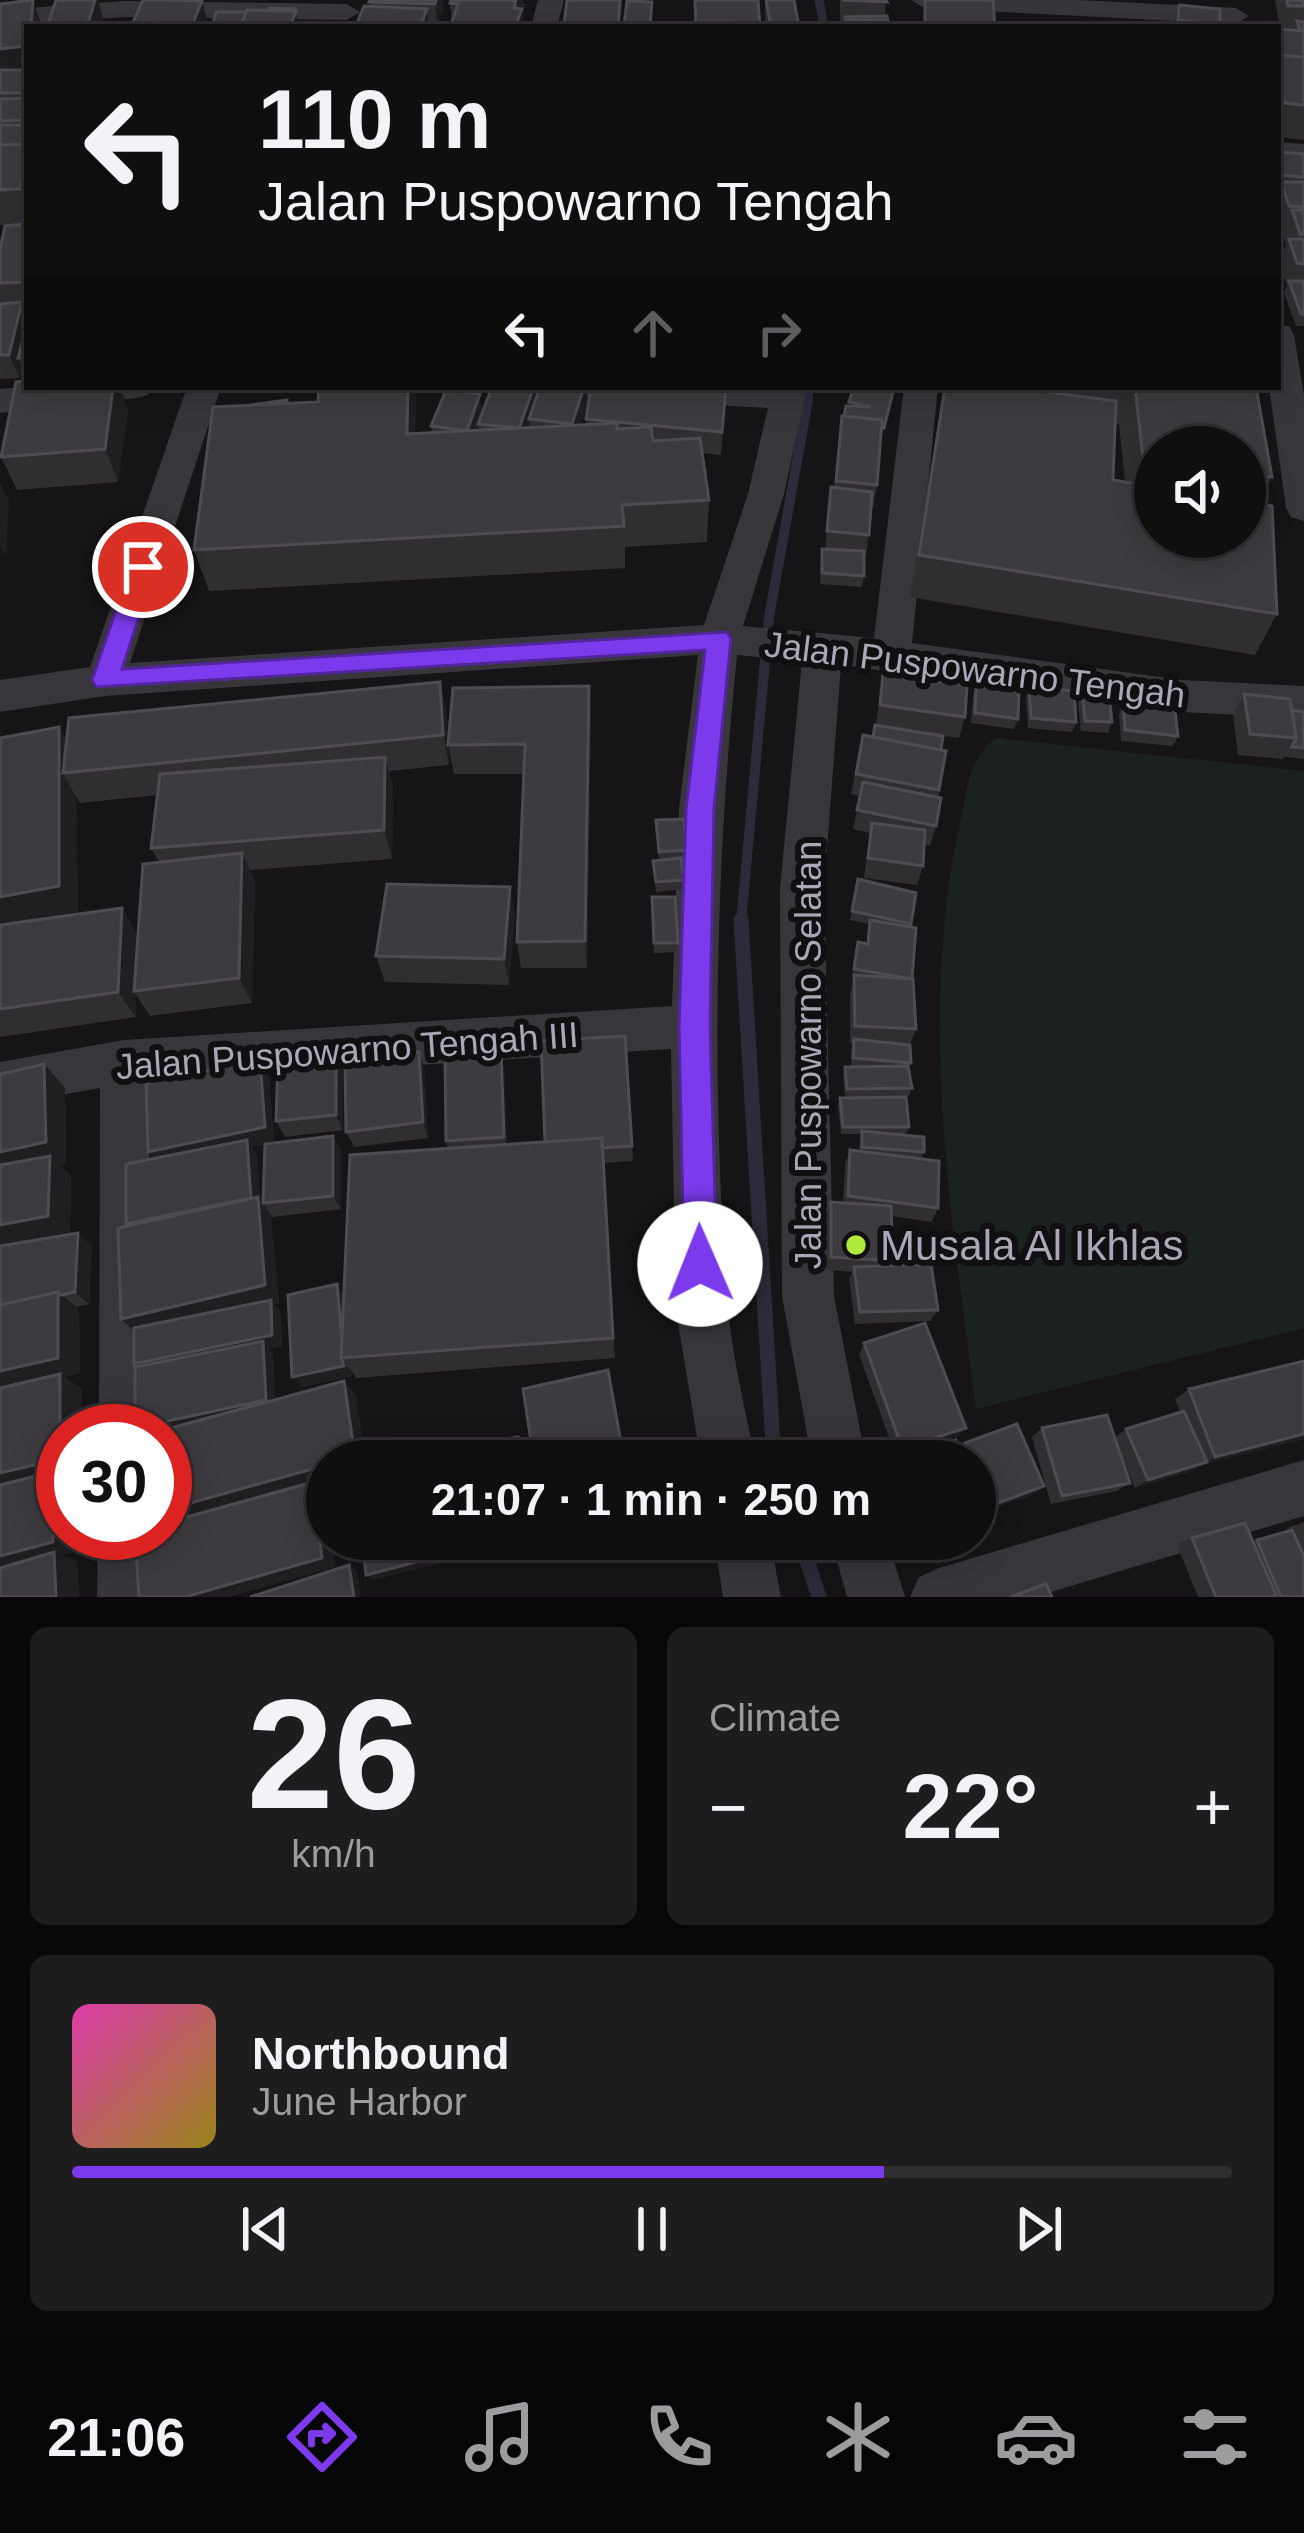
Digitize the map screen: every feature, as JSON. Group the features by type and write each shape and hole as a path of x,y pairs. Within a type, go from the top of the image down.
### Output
{"street":[{"path":"924,0 1077,3 1236,14"},
{"path":"0,18 71,6 121,18 348,13"},
{"path":"1281,355 1304,508"},
{"path":"0,401 107,390"},
{"path":"105,680 203,390"},
{"path":"709,390 789,392 727,640 700,809 694,1026 702,1312 724,1440"},
{"path":"891,656 921,390"},
{"name":"Jalan Puspowarno Tengah","path":"0,696 105,680 727,640 891,656 1182,696 1304,701"},
{"name":"Jalan Puspowarno Selatan","path":"815,647 802,889 808,1296 835,1440"},
{"name":"Jalan Puspowarno Tengah III","path":"0,1084 124,1063 694,1026"},
{"path":"124,1063 126,1404"},
{"path":"939,1597 1304,1488"},
{"path":"126,1560 126,1597"},
{"path":"746,1560 752,1597"},
{"path":"865,1560 876,1597"}],"shaded area":[{"path":"996,738 1304,771 1304,1328 976,1409 943,1113 941,965 948,891 968,784 979,755"}],"building":[{"path":"33,0 31,24 24,24 24,46 0,49 0,4"},
{"path":"56,0 95,0 88,24 48,24"},
{"path":"143,0 202,1 193,23 133,22"},
{"path":"370,0 436,0 435,4"},
{"path":"516,0 514,8 522,9 516,24 451,24 458,4 450,3"},
{"path":"567,0 620,0 618,24 564,24"},
{"path":"695,0 758,0 760,24 696,22"},
{"path":"766,0 794,0 798,24 770,24"},
{"path":"925,0 993,0 995,24 925,24"},
{"path":"1287,0 1304,0 1304,6 1288,6"},
{"path":"627,1 652,2 650,24 624,24"},
{"path":"1179,5 1220,9 1220,24 1178,20"},
{"path":"364,6 427,9 421,24 356,24"},
{"path":"247,10 296,11 291,24 242,24"},
{"path":"216,12 246,12 242,24 213,24"},
{"path":"887,16 888,24 887,20 849,20 846,24 845,17"},
{"path":"849,20 887,20 888,24 850,24"},
{"path":"1281,29 1304,31 1304,57 1281,55"},
{"path":"1281,55 1304,57 1304,105 1284,103"},
{"path":"0,70 24,70 24,93 0,93"},
{"path":"24,98 24,120 0,121 0,99"},
{"path":"0,125 24,125 24,144 0,145"},
{"path":"24,144 20,189 0,190 0,145"},
{"path":"1281,152 1304,154 1304,177 1281,175"},
{"path":"1281,182 1304,182 1304,207 1289,206"},
{"path":"1292,210 1304,210 1304,234 1300,234"},
{"path":"24,224 24,282 0,283 5,226"},
{"path":"1289,239 1304,239 1304,264 1297,263"},
{"path":"1289,281 1304,281 1304,314 1301,314"},
{"path":"22,302 9,355 0,355 0,304"},
{"path":"24,381 24,390 113,390 105,449 1,457 16,382"},
{"path":"319,390 408,390 407,434 617,423 617,429 651,427 653,441 700,438 709,500 622,505 624,526 194,550 213,407 318,402"},
{"path":"446,390 480,394 467,431 431,426"},
{"path":"491,390 533,390 519,428 478,424"},
{"path":"539,390 583,390 572,424 529,419"},
{"path":"591,390 726,390 722,432 586,419"},
{"path":"853,390 893,392 884,428 882,420 844,416 846,406 871,407 849,402"},
{"path":"945,390 1034,390 1116,401 1113,480 1134,484 1134,558 1266,558 1266,505 1272,506 1277,614 919,555"},
{"path":"1135,390 1257,390 1263,426 1139,426"},
{"path":"842,416 882,420 877,485 836,481"},
{"path":"1266,443 1272,477 1266,477"},
{"path":"831,487 872,492 869,535 827,531"},
{"path":"822,549 864,551 864,576 822,573"},
{"path":"883,674 967,685 965,717 880,705"},
{"path":"440,682 443,735 63,773 69,718"},
{"path":"589,686 585,941 517,942 525,744 448,745 453,688"},
{"path":"976,686 1019,691 1018,719 975,713"},
{"path":"1029,687 1074,691 1076,722 1031,718"},
{"path":"1082,693 1109,695 1112,722 1085,721"},
{"path":"1244,694 1290,699 1296,738 1250,734"},
{"path":"1123,704 1175,710 1178,736 1125,730"},
{"path":"1292,710 1304,712 1304,748 1292,747 1296,738"},
{"path":"875,725 943,736 941,750 873,737"},
{"path":"59,727 59,886 0,897 0,738"},
{"path":"863,735 946,751 939,790 856,774"},
{"path":"385,757 384,830 151,848 160,774"},
{"path":"863,782 941,798 936,826 857,810"},
{"path":"684,819 687,850 659,852 656,820"},
{"path":"872,823 925,830 923,866 868,858"},
{"path":"242,853 239,978 134,991 143,864"},
{"path":"681,858 684,880 656,882 653,861"},
{"path":"858,879 916,893 911,924 852,911"},
{"path":"387,884 510,887 504,959 376,956"},
{"path":"652,897 675,897 678,943 654,943"},
{"path":"122,908 118,992 0,1009 0,925"},
{"path":"870,920 916,928 912,979 854,969 858,942 868,944"},
{"path":"854,975 913,979 916,1029 855,1026"},
{"path":"625,1036 632,1146 602,1148 602,1138 545,1142 541,1041"},
{"path":"854,1039 910,1045 911,1063 853,1058"},
{"path":"501,1050 504,1137 446,1141 445,1055"},
{"path":"419,1052 423,1122 346,1132 345,1061"},
{"path":"336,1054 336,1115 276,1121 278,1060"},
{"path":"260,1060 265,1127 148,1152 146,1083"},
{"path":"44,1064 46,1142 0,1152 0,1074"},
{"path":"908,1066 912,1088 847,1089 845,1067"},
{"path":"906,1097 909,1127 843,1127 840,1098"},
{"path":"862,1131 924,1137 924,1152 862,1147"},
{"path":"333,1136 333,1196 263,1203 265,1144"},
{"path":"602,1138 613,1338 341,1358 350,1155"},
{"path":"247,1140 251,1198 126,1224 126,1164"},
{"path":"850,1150 939,1161 938,1208 848,1196"},
{"path":"50,1156 48,1216 0,1225 0,1165"},
{"path":"258,1197 265,1285 121,1319 118,1228"},
{"name":"Musala Al Ikhlas","path":"831,1202 891,1206 893,1261 831,1257"},
{"path":"78,1233 75,1292 0,1305 0,1246"},
{"path":"931,1264 938,1310 860,1312 854,1267"},
{"path":"337,1284 344,1366 292,1377 288,1295"},
{"path":"58,1292 58,1358 0,1371 0,1305"},
{"path":"271,1300 272,1335 134,1364 134,1328"},
{"path":"925,1323 966,1428 928,1440 899,1440 864,1343"},
{"path":"263,1341 266,1400 192,1416 192,1404 135,1404 135,1367"},
{"path":"1304,1361 1304,1434 1215,1457 1189,1389"},
{"path":"608,1370 620,1440 531,1440 523,1389"},
{"path":"60,1374 60,1404 36,1404 36,1465 0,1473 0,1388"},
{"path":"344,1381 353,1440 306,1440 306,1471 192,1502 192,1422"},
{"path":"1184,1411 1207,1462 1148,1480 1126,1429"},
{"path":"1107,1415 1130,1483 1062,1496 1042,1428"},
{"path":"1017,1424 1044,1486 996,1504 996,1440 973,1440"},
{"path":"36,1476 36,1546 0,1556 0,1485"},
{"path":"306,1484 306,1560 315,1560 185,1597 139,1597 137,1560 192,1560 192,1516"},
{"path":"1245,1523 1277,1597 1216,1597 1192,1538"},
{"path":"1292,1530 1304,1556 1304,1597 1281,1597 1257,1540"},
{"path":"36,1557 54,1560 56,1597 0,1597 0,1568"},
{"path":"364,1560 424,1560 366,1575"},
{"path":"349,1565 354,1597 250,1597"},
{"path":"1046,1584 1052,1597 1010,1597"}],"waterway":[{"path":"819,0 823,24"},
{"path":"807,403 809,390"},
{"path":"741,922 769,617 808,400"},
{"path":"741,922 773,1440"},
{"path":"807,1560 819,1597"}],"place":[{"name":"Musala Al Ikhlas","path":"856,1245"}],"route":[{"path":"143,567 105,680 718,639 700,809 694,1026 700,1264"}]}
